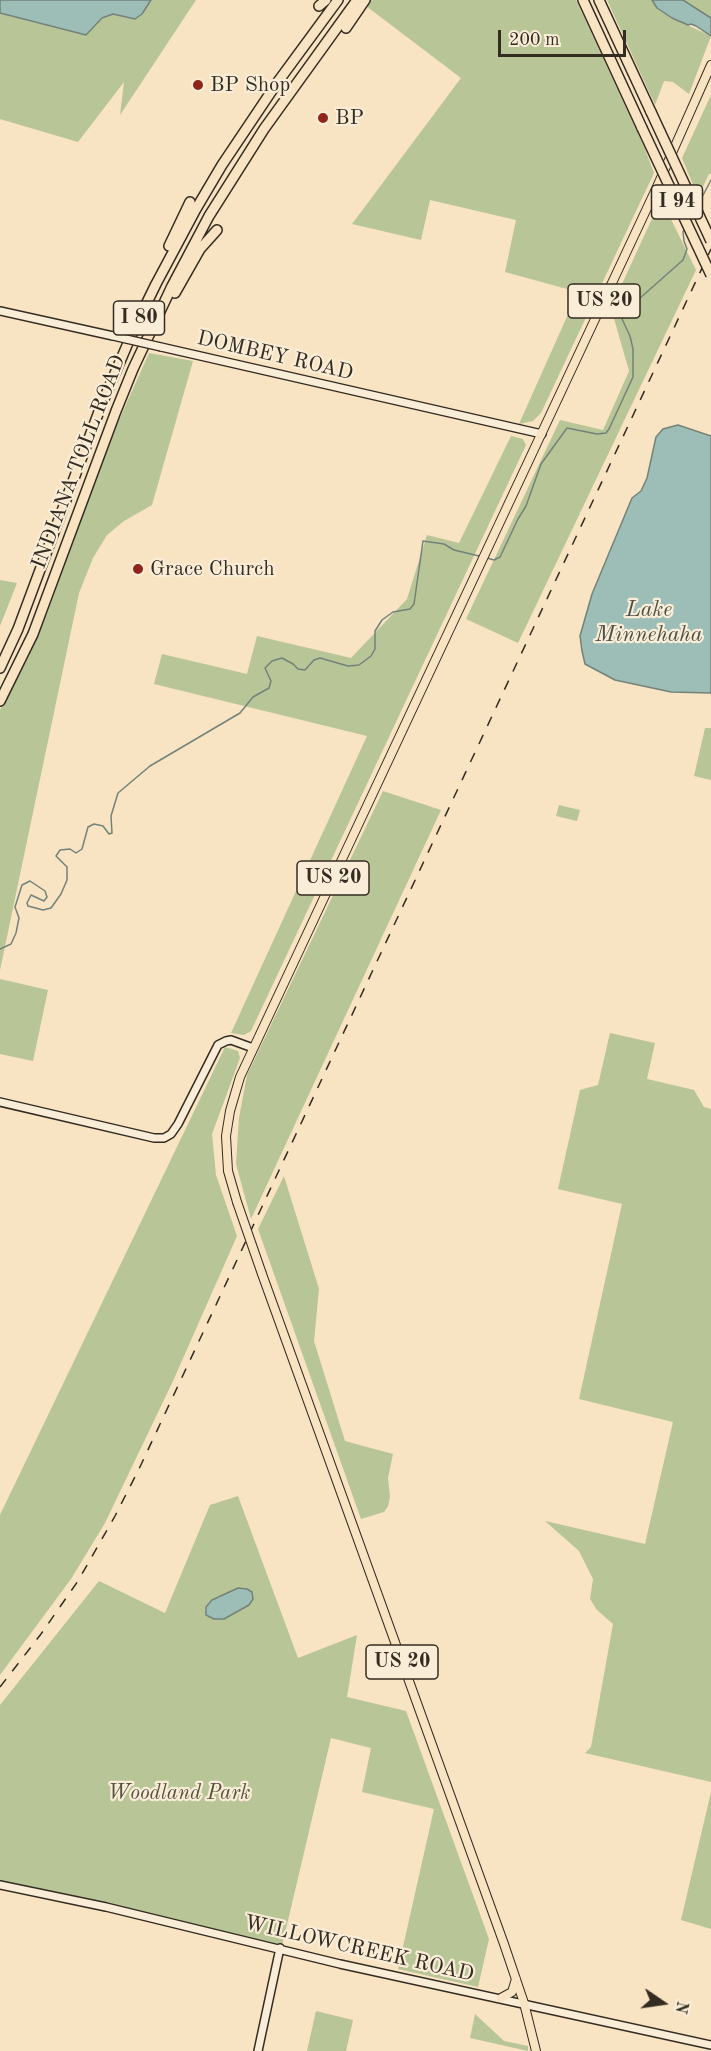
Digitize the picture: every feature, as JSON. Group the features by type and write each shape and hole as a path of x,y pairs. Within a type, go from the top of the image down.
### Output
{"highway":[{"name":"INDIANA TOLL ROAD","path":"0,668 18,629 101,406 134,329 175,246 222,165 277,83 338,0"},
{"name":"INDIANA TOLL ROAD","path":"0,701 33,634 133,369 189,253 236,172 283,101 357,0"},
{"path":"346,28 365,0"},
{"name":"I 94","path":"584,0 711,276"},
{"name":"I 94","path":"599,0 711,241"},
{"path":"134,329 143,300 190,202"},
{"path":"133,369 200,249 217,230"}],"main road":[{"name":"US 20","path":"537,2051 516,1977 237,1202 227,1162 227,1127 235,1090 253,1048 686,126 711,65"},
{"path":"501,1998 512,1992 516,1977"}],"street":[{"name":"DOMBEY ROAD","path":"0,311 542,434"},
{"path":"0,1102 154,1138 168,1136 178,1124 218,1045 231,1041 253,1048"},
{"name":"WILLOWCREEK ROAD","path":"0,1885 106,1907 399,1977 711,2045"},
{"path":"258,2051 280,1948"}],"green space":[{"path":"151,0 196,0 120,115 124,82 78,142 0,119 0,13 85,35 102,18 113,14 135,19 142,14"},
{"path":"370,0 576,0 645,149 654,173 541,413 533,421 519,424 578,292 505,272 516,220 430,200 421,240 352,224 461,78 366,6"},
{"path":"607,0 652,0 657,8 672,18 711,36 689,94 673,82 664,81 655,105"},
{"path":"683,0 711,0 711,18 695,8"},
{"path":"711,95 711,174 698,197 682,158"},
{"path":"661,199 696,270 518,643 466,619 560,420 603,430 629,371 611,308"},
{"path":"149,353 193,361 152,505 124,521 107,535 93,558 79,593 0,970 0,710 28,658 47,614 110,440"},
{"path":"511,436 523,439 526,445 251,1031 244,1035 231,1033 367,736 154,684 162,654 247,674 257,636 351,658 407,599 427,535 459,543"},
{"path":"0,580 17,583 0,626"},
{"path":"705,728 711,728 711,780 694,776"},
{"path":"383,791 441,810 251,1219 236,1164 239,1118 247,1075"},
{"path":"559,805 580,810 577,821 556,816"},
{"path":"0,979 48,990 33,1061 0,1054"},
{"path":"610,1033 655,1043 647,1079 694,1090 704,1107 711,1109 711,1782 585,1753 591,1747 613,1624 597,1610 590,1599 593,1579 579,1551 545,1521 645,1544 673,1422 579,1399 622,1204 558,1189 580,1090 598,1085"},
{"path":"225,1047 238,1051 240,1058 212,1134 216,1175 237,1236 173,1381 105,1523 71,1579 0,1675 0,1515"},
{"path":"284,1176 319,1289 314,1341 345,1441 393,1454 388,1478 390,1497 388,1506 384,1512 361,1519 258,1229"},
{"name":"Woodland Park","path":"238,1496 298,1658 357,1635 347,1697 406,1711 489,1939 478,1987 398,1969 434,1809 362,1792 371,1748 331,1738 282,1946 0,1884 0,1705 99,1581 165,1613 210,1505"},
{"path":"711,1792 711,1929 681,1920"},
{"path":"316,2011 353,2020 346,2051 307,2051"},
{"path":"475,2014 504,2041 528,2046 528,2051 470,2038"}],"water":[{"path":"0,0 151,0 142,14 135,19 113,14 102,18 86,35 0,13"},
{"path":"652,0 683,0 711,18 711,36 696,26 672,18 657,8"},
{"name":"Lake Minnehaha","path":"678,425 711,436 711,693 671,692 615,680 585,664 580,636 592,594 632,498 641,491 647,478 656,437 663,429"},
{"path":"238,1588 252,1592 253,1599 249,1605 224,1619 214,1619 206,1615 206,1607 212,1600"}],"waterway":[{"path":"699,203 711,180"},
{"path":"487,558 494,560 500,557 526,506 541,464 567,428 597,434 606,433 609,429 633,377 633,349 622,319 631,306 683,260 687,249 683,232 685,229"},
{"path":"0,949 11,944 16,933 19,918 15,907 22,885 30,881 45,891 47,897 44,901 31,895 28,906 43,910 51,908 67,880 67,867 56,856 60,850 70,849 76,853 82,849 88,827 94,824 103,826 109,834 112,833 111,816 118,793 150,766 240,713 253,697 269,688 271,681 265,668 272,661 282,658 298,669 305,670 314,660 320,658 348,666 359,665 371,656 375,649 375,631 382,620 393,612 410,609 414,604 423,541 444,544 454,550 479,556"}],"railway":[{"path":"0,1687 78,1581 139,1469 711,249"}],"place":[{"name":"BP Shop","path":"198,85"},
{"name":"BP","path":"323,118"},
{"name":"Grace Church","path":"138,569"}]}
